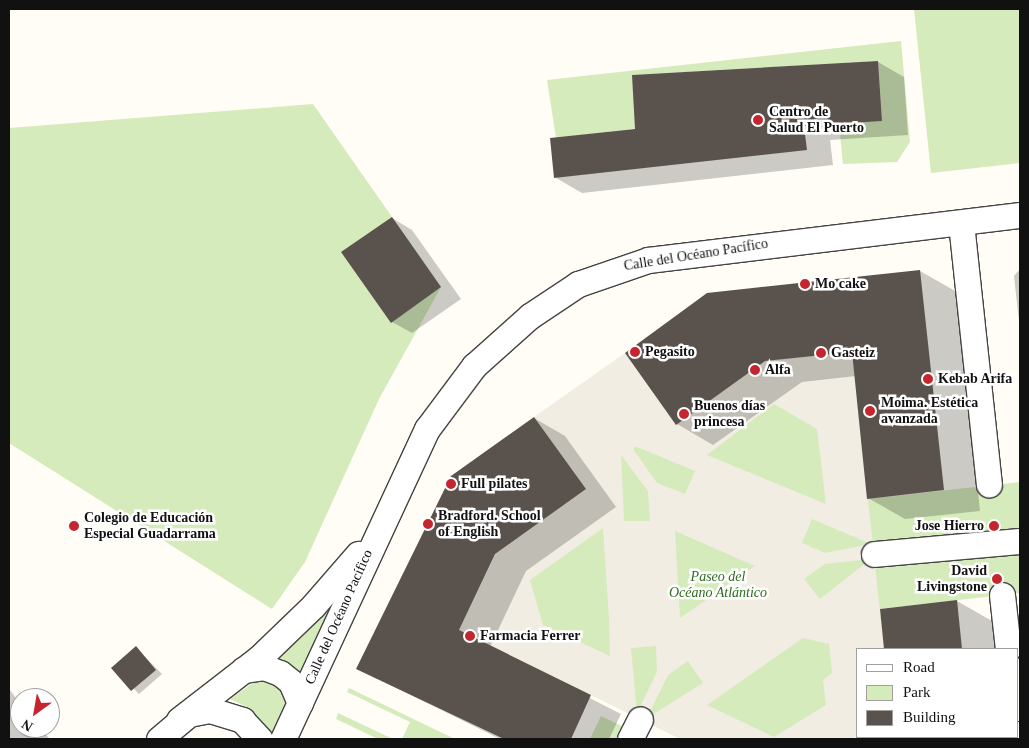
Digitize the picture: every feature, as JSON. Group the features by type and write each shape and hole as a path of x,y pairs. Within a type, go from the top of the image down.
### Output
{"street":[{"name":"Calle del Océano Pacífico","path":"283,739 377,531 427,429 474,366 530,316 578,284 630,265 716,249 1020,216"},
{"path":"961,223 988,485"},
{"name":"Calle del Océano Pacífico","path":"159,739 179,720 243,670 313,606 377,531"},
{"path":"874,554 1020,541"},
{"path":"1002,595 1008,648"},
{"name":"Calle del Océano Pacífico","path":"243,670 264,667 280,673 291,682 300,703"},
{"path":"179,720 200,711 221,711 242,720 260,739"}],"green space":[{"path":"914,9 1020,9 1020,163 931,173"},
{"path":"901,41 910,142 897,162 843,164 839,124 882,121 878,61 633,75 719,119 556,138 547,80"},
{"path":"313,104 441,287 379,399 305,562 272,609 9,443 9,128"},
{"name":"Paseo del Océano Atlántico","path":"852,352 867,499 1020,482 1020,593 880,609 884,648 856,648 856,736 852,739 681,739 459,630 621,455 627,460 635,446 643,449 759,362"},
{"path":"328,613 301,677 274,663 324,614"},
{"path":"260,678 278,682 287,705 273,734 251,709 230,699"},
{"path":"349,688 455,739 402,739 410,722 347,692"},
{"path":"338,713 393,739 378,739 336,719"},
{"path":"601,716 622,726 615,739 590,739"}],"shaded area":[{"name":"Paseo del Océano Atlántico","path":"852,352 884,648 856,648 856,736 852,739 682,739 459,630 500,545 586,489 534,417 625,353 676,425 760,362","holes":["774,404 817,429 826,504 707,455","635,446 695,471 685,494 657,483 633,449","621,455 648,491 650,521 624,521","812,519 871,544 825,553 802,543","603,528 610,656 543,625 530,580","675,531 755,566 680,618","871,559 820,599 804,579 825,564","803,638 829,644 832,673 823,680 826,705 774,737 707,705","656,646 657,672 637,713 631,648","688,661 703,683 647,718 668,675"]}],"building":[{"name":"Centro de Salud El Puerto","path":"878,61 882,121 804,126 807,150 554,178 550,138 635,129 632,75"},
{"path":"392,217 441,287 391,323 341,252"},
{"path":"920,270 944,490 867,499 852,352 765,361 676,425 625,353 707,293"},
{"path":"534,417 586,489 495,554 459,630 591,695 571,739 504,739 356,669 451,476"},
{"path":"957,600 962,648 884,648 880,609"},
{"path":"136,646 156,670 131,691 111,668"}],"place":[{"name":"Centro de Salud El Puerto","path":"758,120"},
{"name":"Mo cake","path":"805,284"},
{"name":"Pegasito","path":"635,352"},
{"name":"Gasteiz","path":"821,353"},
{"name":"Alfa","path":"755,370"},
{"name":"Kebab Arifa","path":"928,379"},
{"name":"Moima. Estética avanzada","path":"870,411"},
{"name":"Buenos días princesa","path":"684,414"},
{"name":"Full pilates","path":"451,484"},
{"name":"Bradford. School of English","path":"428,524"},
{"name":"Colegio de Educación Especial Guadarrama","path":"74,526"},
{"name":"Jose Hierro","path":"994,526"},
{"name":"David Livingstone","path":"997,579"},
{"name":"Farmacia Ferrer","path":"470,636"}]}
